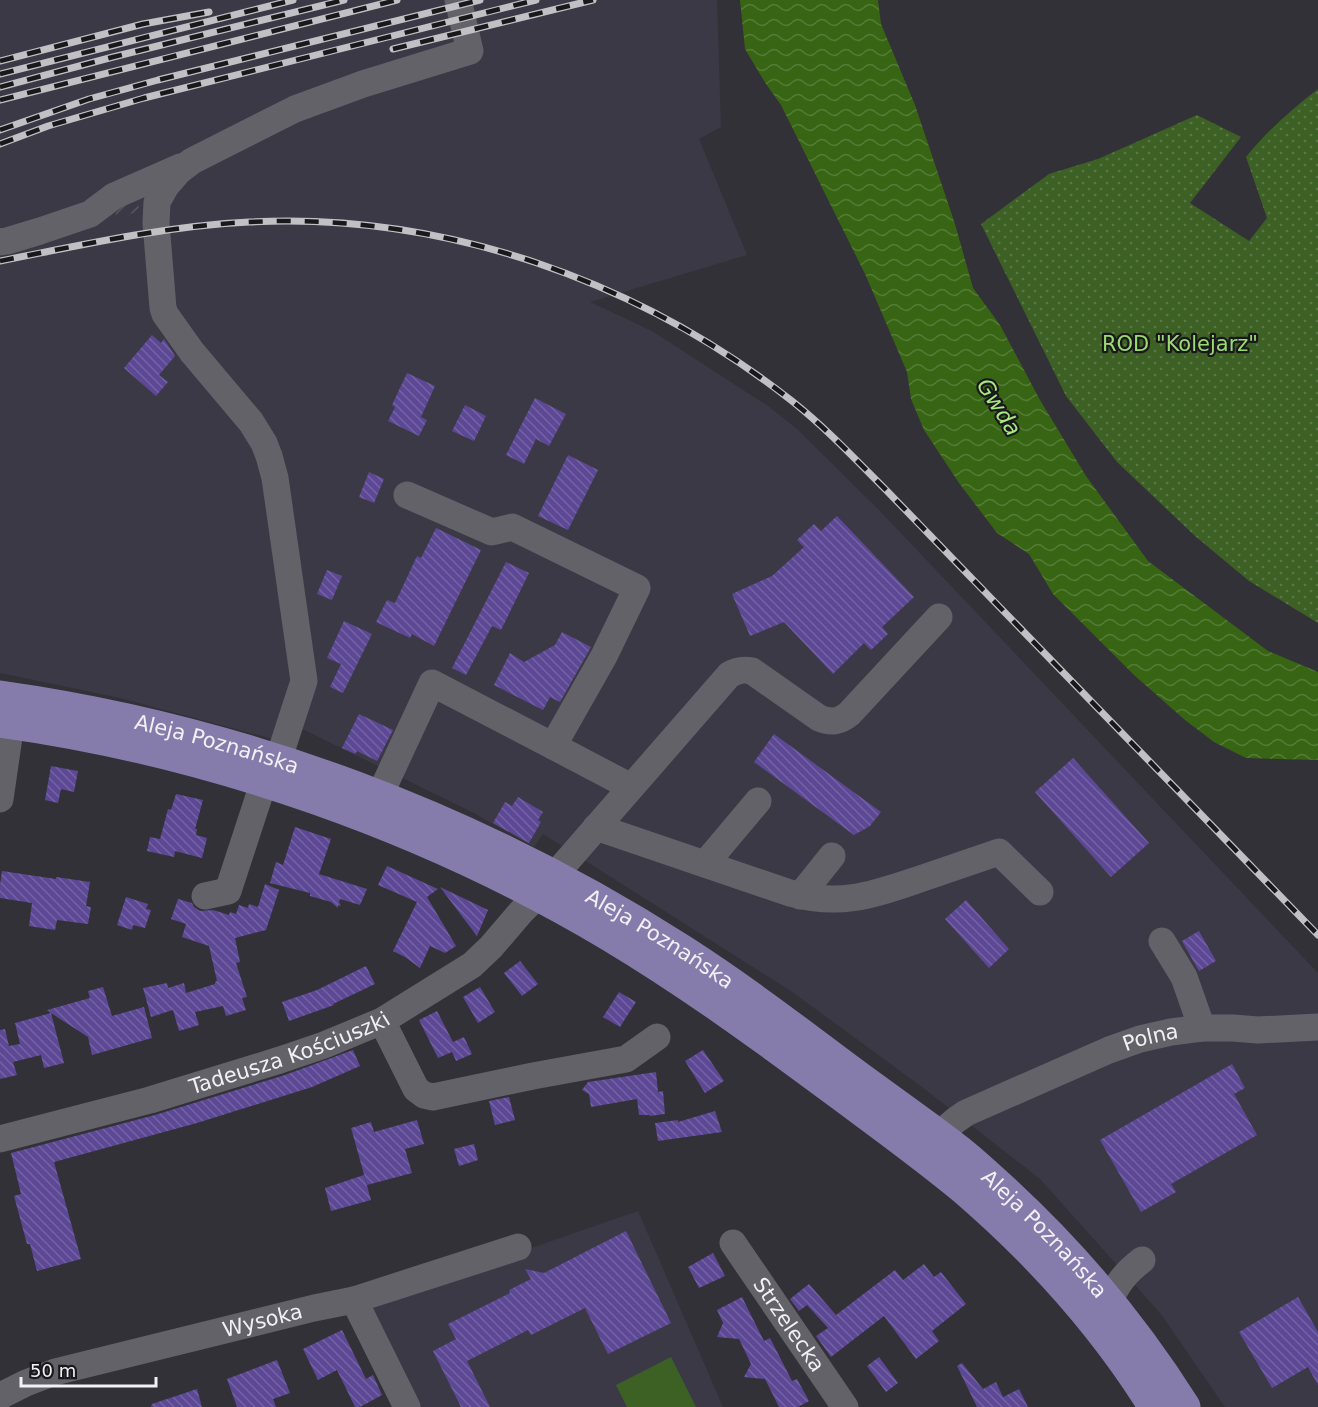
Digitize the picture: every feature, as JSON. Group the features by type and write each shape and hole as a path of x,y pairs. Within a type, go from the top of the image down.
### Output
{"main road":[{"name":"Aleja Poznańska","path":"4,713 221,768 271,771 379,797 473,836 546,886 607,934 693,988 939,1153 1042,1227 1137,1337 1184,1407"},
{"name":"Aleja Poznańska","path":"271,771 339,807 435,846 546,886"},
{"name":"Aleja Poznańska","path":"939,1153 1059,1280 1104,1334 1147,1405"}],"street":[{"path":"0,242 90,214 114,196 187,164 295,109 363,84 470,51 458,0"},
{"path":"187,164 166,186 157,202 156,223 163,308 171,325 251,422 269,456 275,478 304,681 228,891 205,896"},
{"path":"407,495 492,532 512,527 637,588 604,656 553,746"},
{"name":"Tadeusza Kościuszki","path":"0,1139 150,1100 280,1060 324,1045 381,1021 472,965 491,947 729,675 736,670 752,671 819,718 827,722 836,722 849,714 939,616"},
{"path":"379,797 432,682 631,787"},
{"path":"0,799 4,713"},
{"path":"705,864 758,801"},
{"path":"596,827 800,896 833,900 864,897 999,852 1040,892"},
{"path":"800,896 832,856"},
{"path":"1162,941 1184,977 1202,1028"},
{"path":"381,1021 416,1089 424,1095 433,1097 626,1059 657,1037"},
{"name":"Polna","path":"939,1153 997,1099 1130,1043 1171,1032 1202,1028 1258,1030 1318,1027"},
{"name":"Strzelecka","path":"733,1243 845,1407"},
{"name":"Wysoka","path":"0,1396 38,1378 70,1368 354,1300 518,1247"},
{"path":"1108,1301 1119,1282 1142,1260"},
{"path":"354,1300 407,1407"}],"shaded area":[{"path":"0,0 717,0 721,127 699,139 747,255 590,302 652,331 768,406 797,429 879,510 1318,973 1318,1407 1225,1407 1161,1314 1040,1179 922,1087 791,991 543,834 534,847 472,812 296,726 288,743 120,698 0,673"},
{"path":"135,195 140,211 117,218 112,202"},
{"path":"638,1211 723,1407 413,1407 366,1311 520,1252"}],"green space":[{"name":"ROD \"Kolejarz\"","path":"1318,89 1318,623 1249,581 1195,536 1117,462 1066,396 981,224 1049,174 1098,159 1197,115 1241,137 1190,203 1249,241 1267,218 1246,157 1280,121"},
{"path":"671,1357 696,1407 627,1407 616,1385"}],"water":[{"name":"Gwda","path":"740,0 878,0 881,24 915,105 955,224 973,288 1000,325 1040,400 1086,476 1148,561 1268,651 1318,672 1318,760 1246,758 1214,742 1134,675 1053,594 1029,554 997,533 959,483 924,430 911,399 907,372 866,276 781,105 745,49"}],"building":[{"path":"152,335 161,343 164,339 175,356 159,375 168,382 156,396 124,368"},
{"path":"407,373 435,386 421,417 427,420 419,436 388,421 395,407 392,405"},
{"path":"535,398 566,414 549,446 536,439 524,464 506,455"},
{"path":"465,405 486,416 474,441 452,431"},
{"path":"568,455 598,470 568,530 538,516"},
{"path":"369,472 384,479 374,503 359,497"},
{"path":"837,516 914,597 882,627 888,634 871,650 864,643 833,674 784,622 750,636 732,594 772,576 804,547 797,540 814,524 821,531"},
{"path":"436,528 481,550 434,646 412,634 410,638 376,622 387,600 395,603 417,556 421,558"},
{"path":"506,562 529,573 501,630 492,626 466,675 452,668"},
{"path":"327,570 342,576 332,600 317,594"},
{"path":"344,621 372,634 343,693 330,687 341,664 327,658"},
{"path":"562,632 591,647 560,702 550,697 543,710 494,685 510,653 524,662 555,645"},
{"path":"359,714 393,730 377,761 357,751 355,754 342,748"},
{"path":"774,734 881,812 870,826 854,835 754,762"},
{"path":"1073,758 1149,843 1111,877 1035,792"},
{"path":"51,766 78,771 74,792 61,789 58,803 45,800"},
{"path":"176,794 203,800 195,829 197,829 196,835 207,838 202,858 175,851 174,857 147,851 150,837 160,839 168,809 171,810"},
{"path":"518,797 543,812 538,820 541,822 529,843 493,823 505,802 512,806"},
{"path":"295,827 331,839 319,874 367,889 360,905 340,899 341,906 338,905 338,908 331,902 310,896 310,893 270,883 276,862 283,865"},
{"path":"387,866 438,889 427,897 456,946 445,953 430,946 420,968 393,951 417,902 378,885"},
{"path":"2,871 90,882 86,906 91,907 88,924 57,920 55,930 29,926 32,903 0,898"},
{"path":"265,884 279,890 266,930 235,938 240,962 236,963 247,997 242,998 246,1010 226,1016 223,1006 195,1012 199,1025 179,1031 173,1010 151,1017 143,988 167,983 168,988 184,983 186,993 215,984 217,981 209,946 182,937 186,924 171,919 178,899 192,903 200,911 213,910 229,915 230,912 236,914 239,905 248,908 249,904 258,907"},
{"path":"440,887 488,910 477,936 464,919"},
{"path":"126,897 148,904 146,909 151,910 145,928 133,925 132,930 117,925"},
{"path":"966,900 1009,949 989,968 945,919"},
{"path":"1199,931 1216,961 1199,971 1182,941"},
{"path":"520,961 538,984 522,996 504,973"},
{"path":"366,966 375,984 334,1005 289,1021 282,1002 317,990"},
{"path":"103,987 112,1016 144,1007 152,1038 92,1055 88,1037 47,1010 90,998 88,991"},
{"path":"480,987 495,1012 478,1023 463,997"},
{"path":"619,992 636,1002 620,1027 603,1017"},
{"path":"437,1011 453,1042 464,1037 472,1054 456,1061 452,1052 438,1058 419,1020"},
{"path":"51,1013 64,1063 44,1068 41,1055 13,1062 17,1075 0,1079 0,1030 5,1029 9,1046 20,1044 15,1023"},
{"path":"353,1050 360,1066 312,1087 197,1123 54,1162 81,1259 37,1271 14,1196 21,1194 11,1153 155,1115 285,1075"},
{"path":"703,1050 724,1081 705,1093 685,1061"},
{"path":"1232,1064 1245,1088 1234,1094 1257,1135 1171,1184 1176,1192 1141,1212 1100,1140"},
{"path":"656,1072 658,1092 663,1091 665,1114 639,1115 637,1099 591,1107 589,1094 582,1090 588,1082"},
{"path":"509,1097 515,1120 495,1125 489,1101"},
{"path":"715,1111 722,1132 658,1141 655,1123 678,1120 678,1122"},
{"path":"417,1120 424,1144 405,1149 412,1173 367,1185 351,1128 371,1122 374,1132"},
{"path":"474,1144 478,1160 459,1166 454,1149"},
{"path":"364,1175 371,1200 331,1211 325,1188"},
{"path":"626,1231 671,1323 608,1354 585,1308 531,1335 528,1330 467,1361 490,1407 461,1407 433,1351 456,1339 448,1324 510,1293 509,1290 531,1279 525,1269 544,1273"},
{"path":"713,1253 725,1276 699,1288 688,1267"},
{"path":"924,1264 934,1277 941,1272 966,1304 932,1331 939,1341 916,1359 884,1316 831,1357 816,1336 828,1328 807,1305 799,1311 790,1299 809,1284 836,1315 895,1270 903,1280"},
{"path":"742,1297 764,1341 770,1338 792,1381 797,1379 809,1401 798,1407 779,1407 765,1379 744,1377 751,1364 739,1339 717,1337 723,1323 717,1310"},
{"path":"1298,1297 1318,1332 1318,1385 1308,1367 1272,1388 1239,1332"},
{"path":"342,1330 366,1379 373,1375 382,1395 360,1407 355,1407 337,1370 318,1380 303,1349"},
{"path":"879,1357 898,1383 886,1392 867,1366"},
{"path":"277,1360 290,1393 273,1399 276,1407 237,1407 227,1379"},
{"path":"962,1363 983,1389 996,1382 1003,1397 1019,1389 1028,1407 977,1407 957,1366"},
{"path":"197,1389 202,1407 151,1407 152,1404"}],"railway":[{"path":"0,74 293,0"},
{"path":"0,87 344,0"},
{"path":"0,100 397,0"},
{"path":"0,130 89,99 158,80 480,0"},
{"path":"0,144 48,126 144,98 536,0"},
{"path":"393,49 593,0"},
{"path":"0,61 143,24 209,12"},
{"path":"0,261 124,237 218,224 322,222 395,229 466,243 536,263 604,289 670,321 733,358 805,411 829,433 1318,935"}]}
